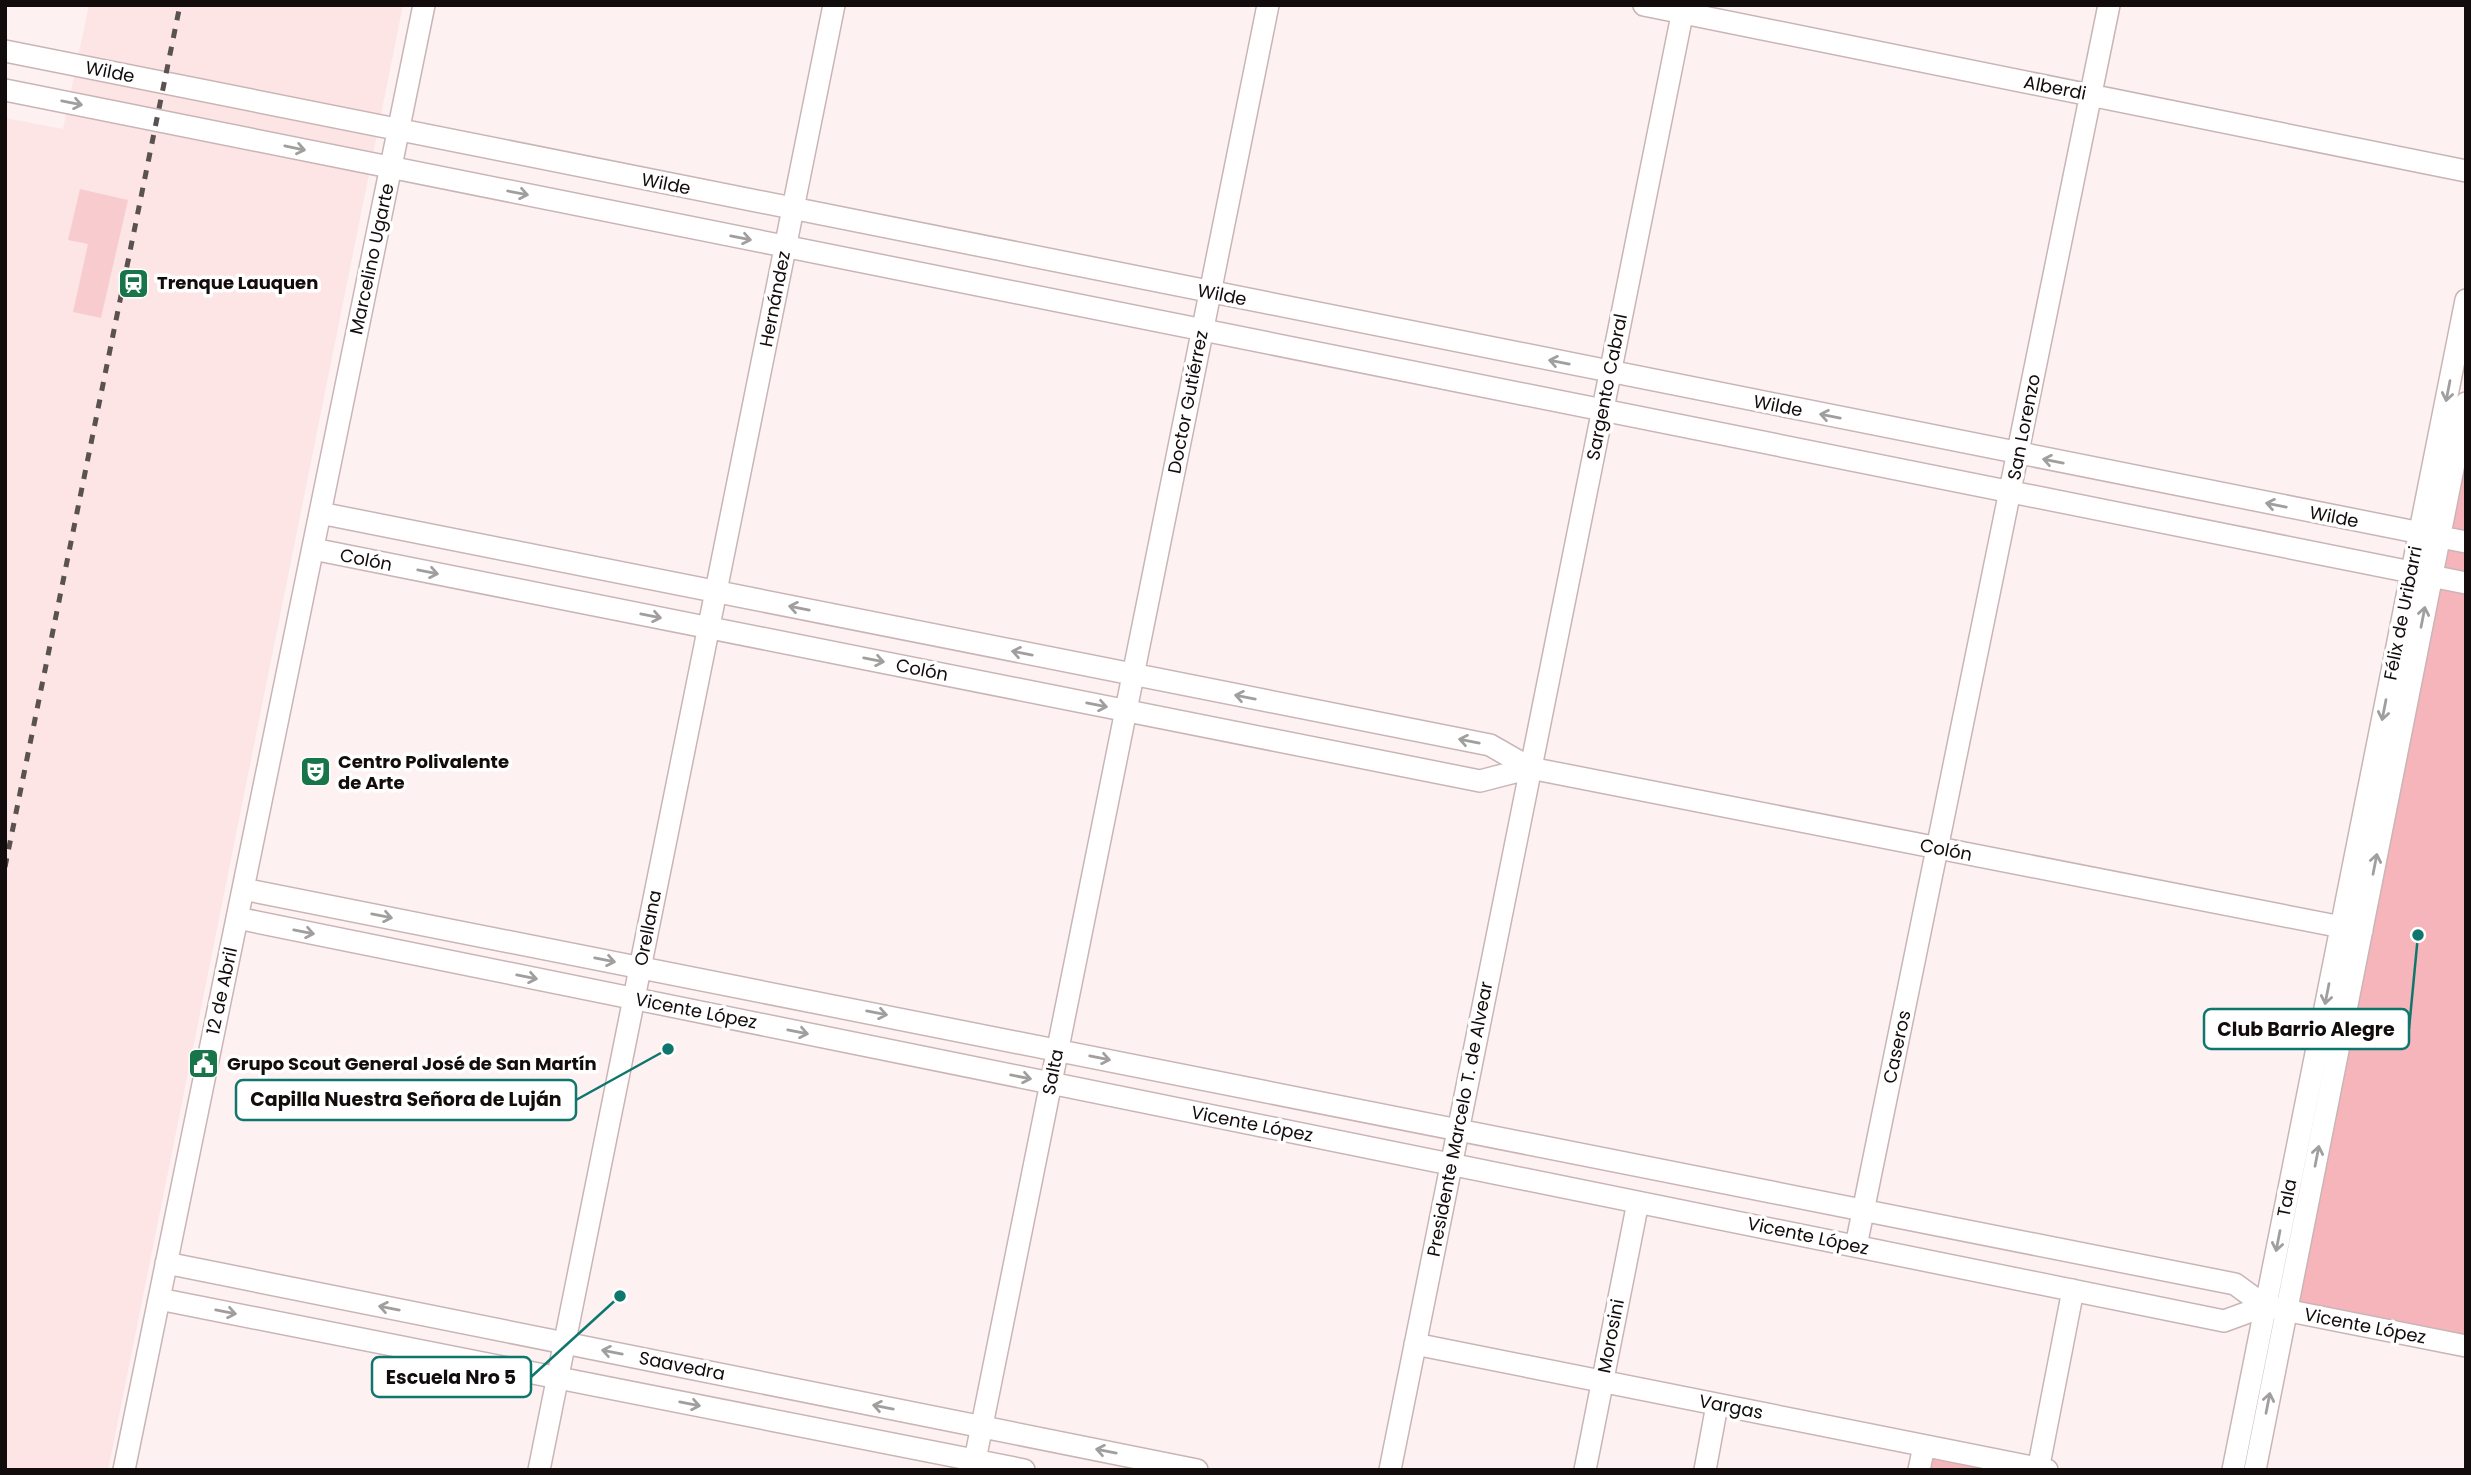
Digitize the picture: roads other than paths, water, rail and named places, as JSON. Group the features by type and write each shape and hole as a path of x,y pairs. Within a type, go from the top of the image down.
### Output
{"street":[{"name":"Marcelino Ugarte","path":"320,513 424,5"},
{"name":"Hernández","path":"716,592 834,5"},
{"name":"Doctor Gutiérrez","path":"1133,674 1268,5"},
{"name":"Alberdi","path":"1644,5 1683,9 2091,96 2466,171"},
{"name":"San Lorenzo","path":"1938,848 2109,5"},
{"name":"Sargento Cabral","path":"1530,768 1683,9"},
{"name":"Wilde","path":"5,51 2466,542"},
{"path":"5,90 2466,583"},
{"name":"Félix de Uribarri","path":"2351,929 2429,536 2466,300"},
{"name":"Félix de Uribarri","path":"2429,536 2466,403"},
{"name":"12 de Abril","path":"124,1470 320,513"},
{"name":"Colón","path":"320,513 1490,745 1530,768 2351,929"},
{"name":"Colón","path":"313,549 1480,781 1530,768"},
{"name":"Orellana","path":"539,1470 716,592"},
{"name":"Salta","path":"974,1465 1133,674"},
{"name":"Presidente Marcelo T. de Alvear","path":"1390,1470 1530,768"},
{"name":"Caseros","path":"1856,1246 1938,848"},
{"name":"Vicente López","path":"243,889 2235,1284 2265,1306 2466,1346"},
{"name":"Vicente López","path":"237,918 2224,1321 2265,1306"},
{"name":"Tala","path":"2233,1470 2265,1306 2351,929"},
{"name":"Tala","path":"2255,1470 2287,1311 2351,929"},
{"name":"Morosini","path":"1585,1470 1637,1202"},
{"name":"Saavedra","path":"166,1263 1197,1470"},
{"path":"2041,1469 2073,1290"},
{"name":"Saavedra","path":"159,1299 558,1378 974,1465 1024,1470"},
{"name":"Vargas","path":"1415,1343 2041,1469"},
{"path":"1705,1470 1717,1405"},
{"path":"1919,1470 1924,1446"}],"railway":[{"path":"5,867 180,5"}],"place":[{"name":"Trenque Lauquen","path":"134,283"},
{"name":"Centro Polivalente de Arte","path":"315,772"},
{"name":"Club Barrio Alegre","path":"2418,935"},
{"name":"Capilla Nuestra Señora de Luján","path":"668,1049"},
{"name":"Grupo Scout General José de San Martín","path":"204,1064"},
{"name":"Escuela Nro 5","path":"620,1296"}]}
